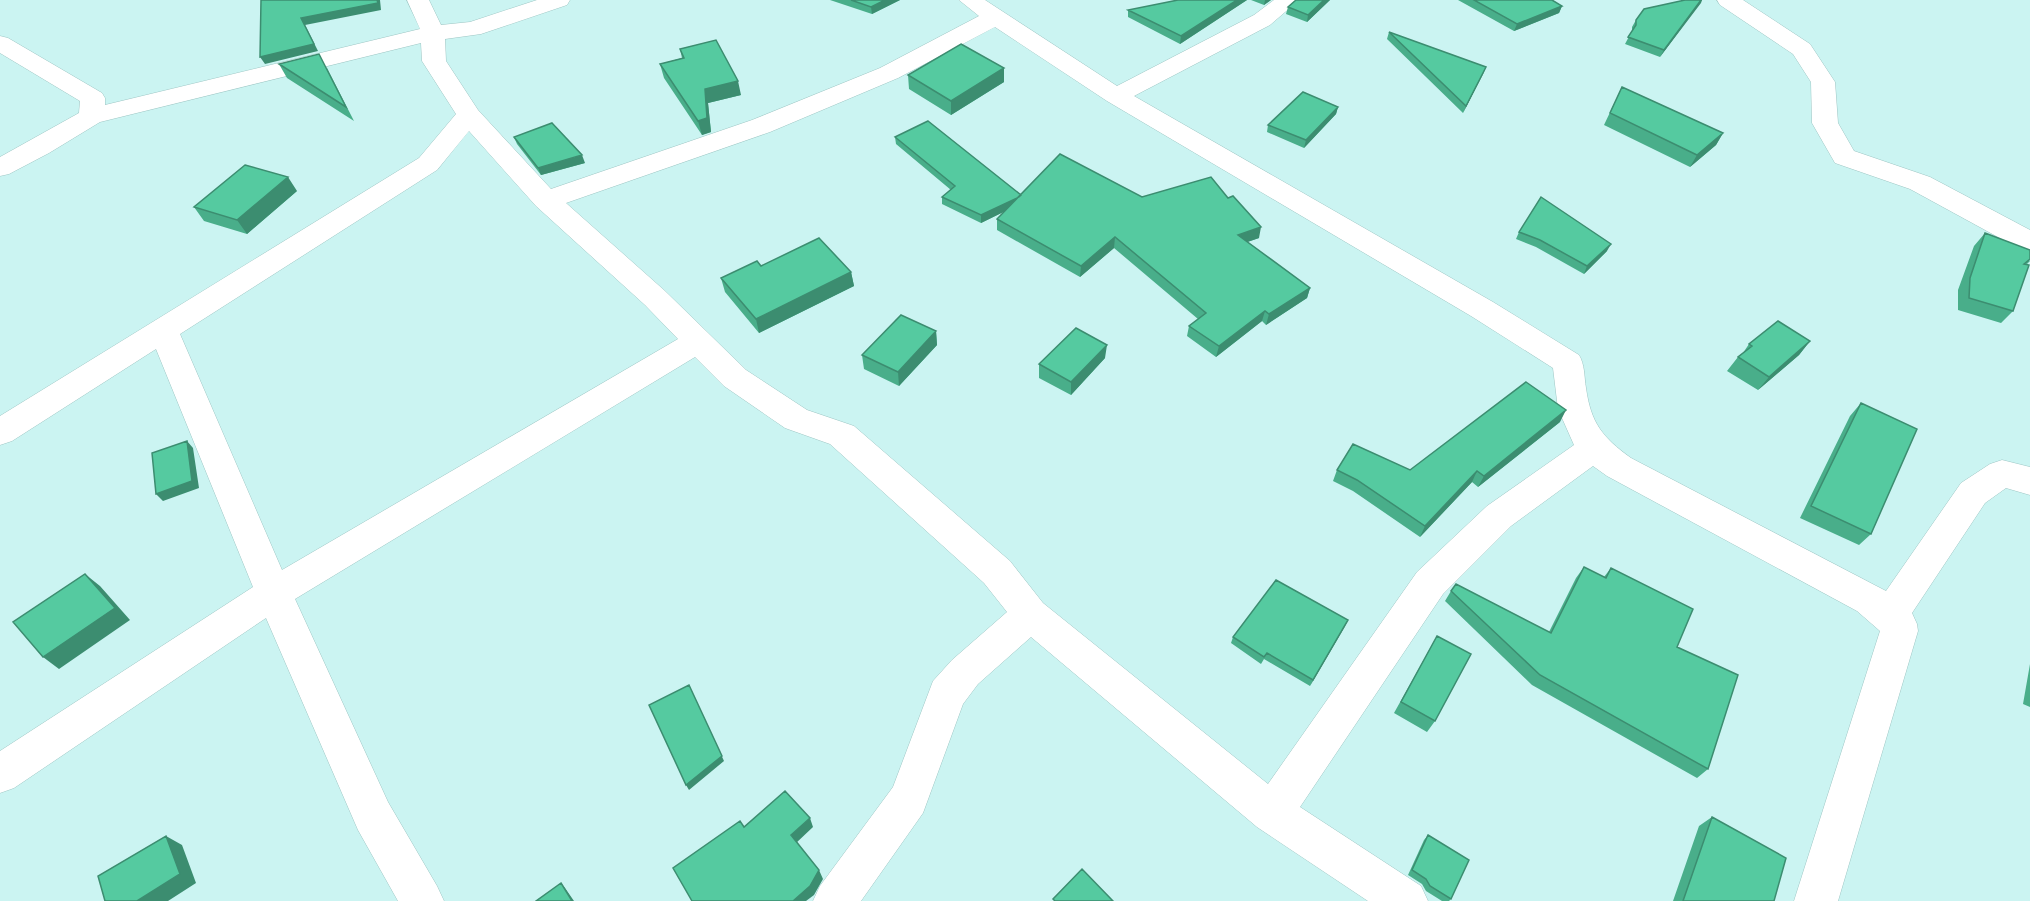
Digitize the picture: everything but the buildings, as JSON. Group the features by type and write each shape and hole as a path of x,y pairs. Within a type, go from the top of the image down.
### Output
{"street":[{"path":"418,0 433,33 434,61 469,115 546,200 655,298 735,378 796,419 842,435 998,572 1030,614 1272,813 1406,901"},
{"path":"0,168 91,116 433,33 472,28 559,0"},
{"path":"1116,96 1262,20 1288,0"},
{"path":"1728,0 1802,50 1823,82 1826,123 1844,157 1920,183 2030,242"},
{"path":"546,200 761,126 889,73 984,6 1116,96 1482,309 1568,363 1569,394 1580,424 1594,448 1618,467 1870,600 1899,624 1899,631 1816,901"},
{"path":"0,43 93,98 91,116"},
{"path":"0,432 428,164 469,115"},
{"path":"163,329 274,593 373,816 422,901"},
{"path":"0,774 274,593 697,342"},
{"path":"1272,813 1430,583 1499,516 1594,448"},
{"path":"1890,615 1973,493 2002,473 2030,481"},
{"path":"835,901 909,799 948,694 964,672 1030,614"}]}
